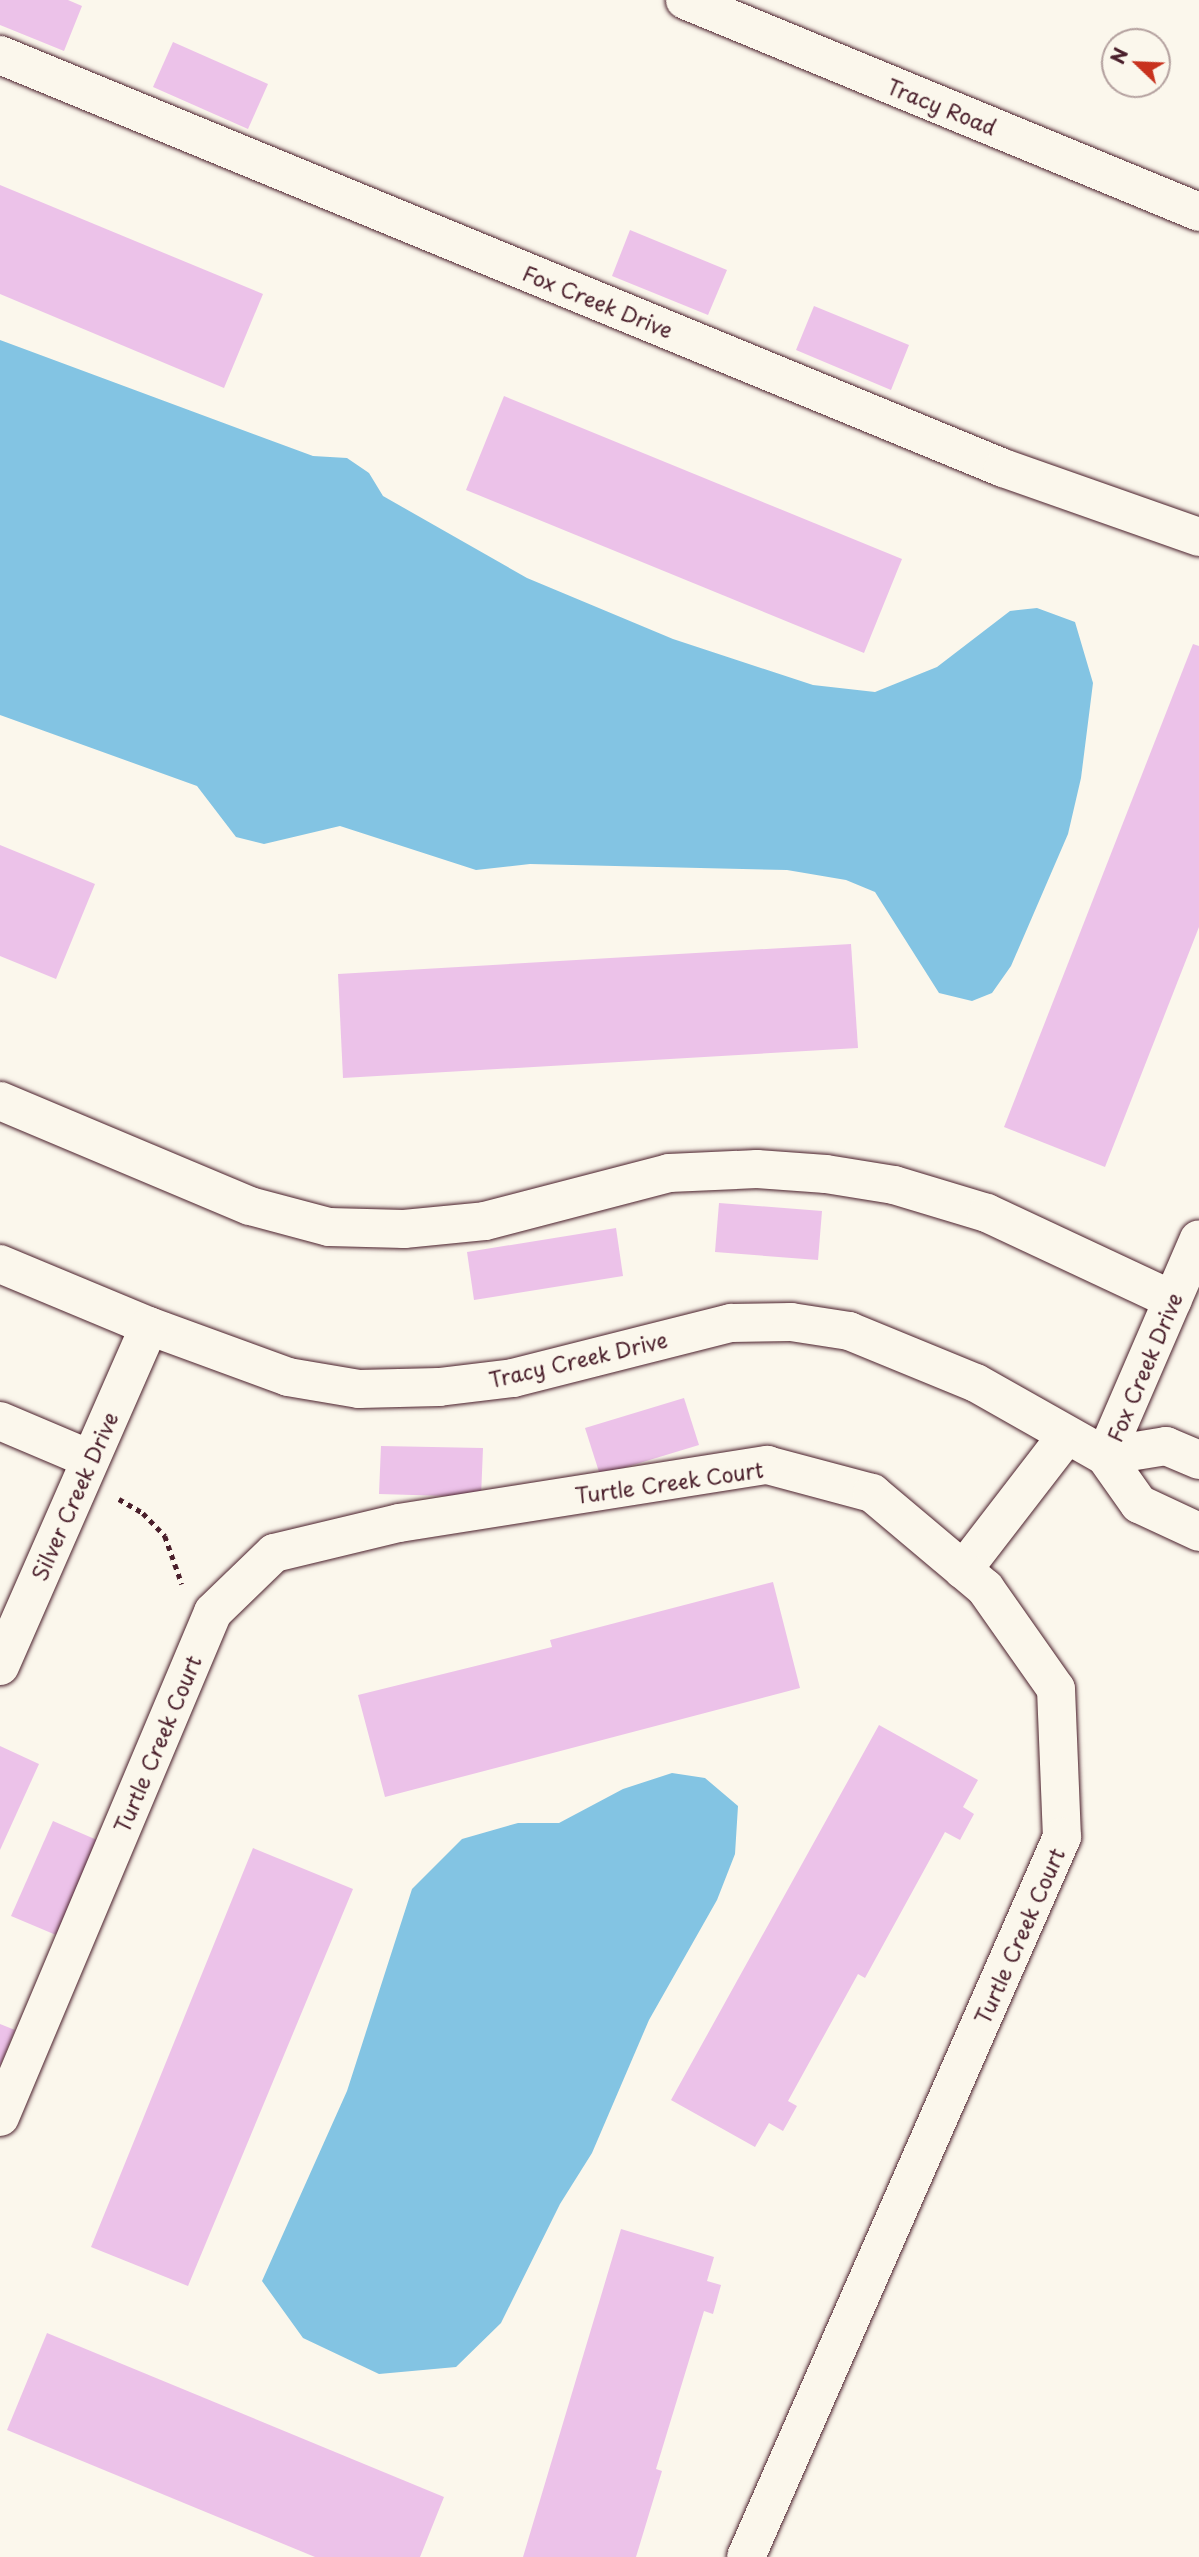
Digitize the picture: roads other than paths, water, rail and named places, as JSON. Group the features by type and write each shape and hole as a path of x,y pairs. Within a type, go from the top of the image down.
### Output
{"street":[{"name":"Tracy Road","path":"685,0 1199,212"},
{"name":"Fox Creek Drive","path":"0,55 1003,468 1199,537"},
{"path":"0,1101 250,1206 329,1227 404,1229 485,1221 669,1173 757,1169 826,1174 894,1185 987,1213 1173,1300"},
{"name":"Fox Creek Drive","path":"1105,1456 1199,1239"},
{"name":"Tracy Creek Drive","path":"0,1264 149,1326 288,1377 359,1389 439,1387 513,1378 731,1323 791,1322 849,1331 909,1353 976,1383 1105,1456 1139,1504 1199,1532"},
{"name":"Silver Creek Drive","path":"0,1666 149,1326"},
{"path":"0,1422 86,1469"},
{"path":"963,1570 1067,1435"},
{"path":"1105,1456 1166,1446 1199,1461"},
{"name":"Turtle Creek Court","path":"0,2117 213,1612 274,1553 399,1523 767,1465 872,1493 985,1588 1056,1689 1062,1837 746,2557"}],"water":[{"path":"0,340 313,456 347,458 369,473 383,496 527,578 673,639 813,685 875,692 937,667 1010,611 1037,608 1075,622 1093,683 1081,778 1068,834 1011,966 992,993 972,1001 939,993 875,892 846,880 787,870 530,864 476,870 340,826 264,844 236,837 197,786 0,715"},
{"path":"672,1773 705,1778 738,1806 735,1854 717,1900 649,2020 592,2153 560,2204 501,2323 456,2367 379,2374 303,2338 262,2281 347,2091 412,1889 462,1839 518,1823 559,1823 623,1789"}]}
